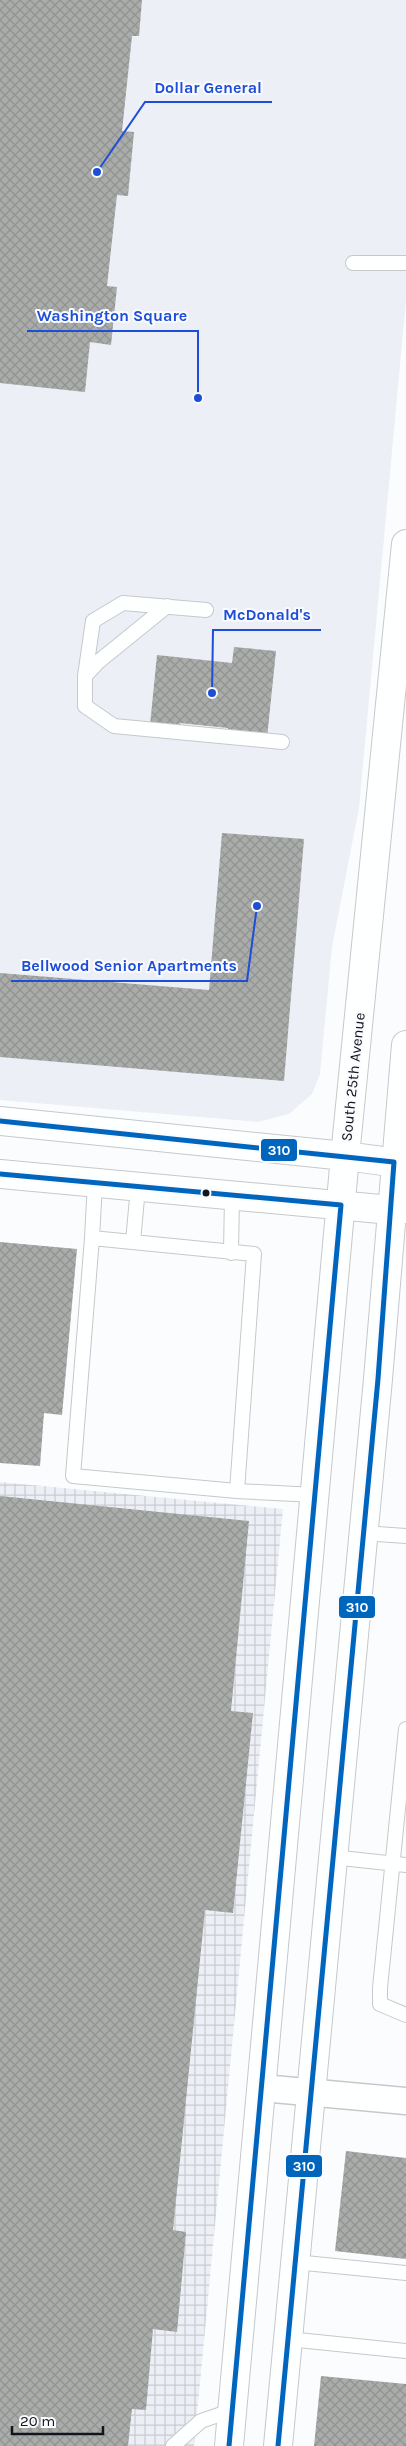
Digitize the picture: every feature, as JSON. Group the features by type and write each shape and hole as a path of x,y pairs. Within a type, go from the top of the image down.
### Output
{"main road":[{"name":"South 25th Avenue","path":"229,2446 345,1156 406,544"},
{"path":"278,2446 363,1533 398,1209 406,1045"},
{"path":"0,1121 400,1163"},
{"path":"0,1174 398,1209"}],"street":[{"path":"262,2088 406,2101"}],"lane":[{"path":"353,263 406,263"},
{"path":"206,610 123,603 93,621 85,676 85,706 114,726 282,742"},
{"path":"85,676 98,662 167,606"},
{"path":"95,1183 73,1476 237,1491 315,1495"},
{"path":"133,1242 138,1187"},
{"path":"232,1195 232,1252"},
{"path":"92,1238 254,1254 237,1491"},
{"path":"363,1533 406,1536"},
{"path":"406,1729 400,1864 380,1988 380,2004 406,2015"},
{"path":"332,1857 400,1864"},
{"path":"295,2262 406,2273"},
{"path":"288,2339 406,2351"},
{"path":"173,2446 201,2421 232,2410"}],"shaded area":[{"path":"0,0 406,0 406,300 359,808 332,947 320,1074 312,1094 289,1114 258,1122 0,1100"},
{"path":"0,1482 283,1509 194,2446 0,2446"}],"building":[{"path":"0,0 142,0 139,36 132,36 122,131 134,132 128,196 117,195 107,286 117,287 111,345 90,342 85,392 0,383"},
{"path":"234,647 276,651 267,738 228,734 228,728 180,723 181,728 150,725 157,655 232,663"},
{"path":"222,833 304,839 284,1081 0,1057 0,973 209,990"},
{"path":"0,1242 77,1249 62,1415 44,1413 40,1466 0,1463"},
{"path":"0,1496 249,1521 231,1711 253,1713 233,1913 205,1910 173,2230 186,2232 177,2332 153,2329 146,2410 132,2409 128,2446 0,2446"},
{"path":"346,2151 406,2158 406,2259 335,2251"},
{"path":"321,2376 406,2384 406,2446 314,2446"}],"transit line":[{"name":"310","path":"0,1121 394,1162 378,1379 278,2446"},
{"name":"310","path":"0,1174 341,1205 229,2446"}],"place":[{"name":"Dollar General","path":"97,172"},
{"name":"Washington Square","path":"198,398"},
{"name":"McDonald's","path":"212,693"},
{"name":"Bellwood Senior Apartments","path":"257,906"}]}
